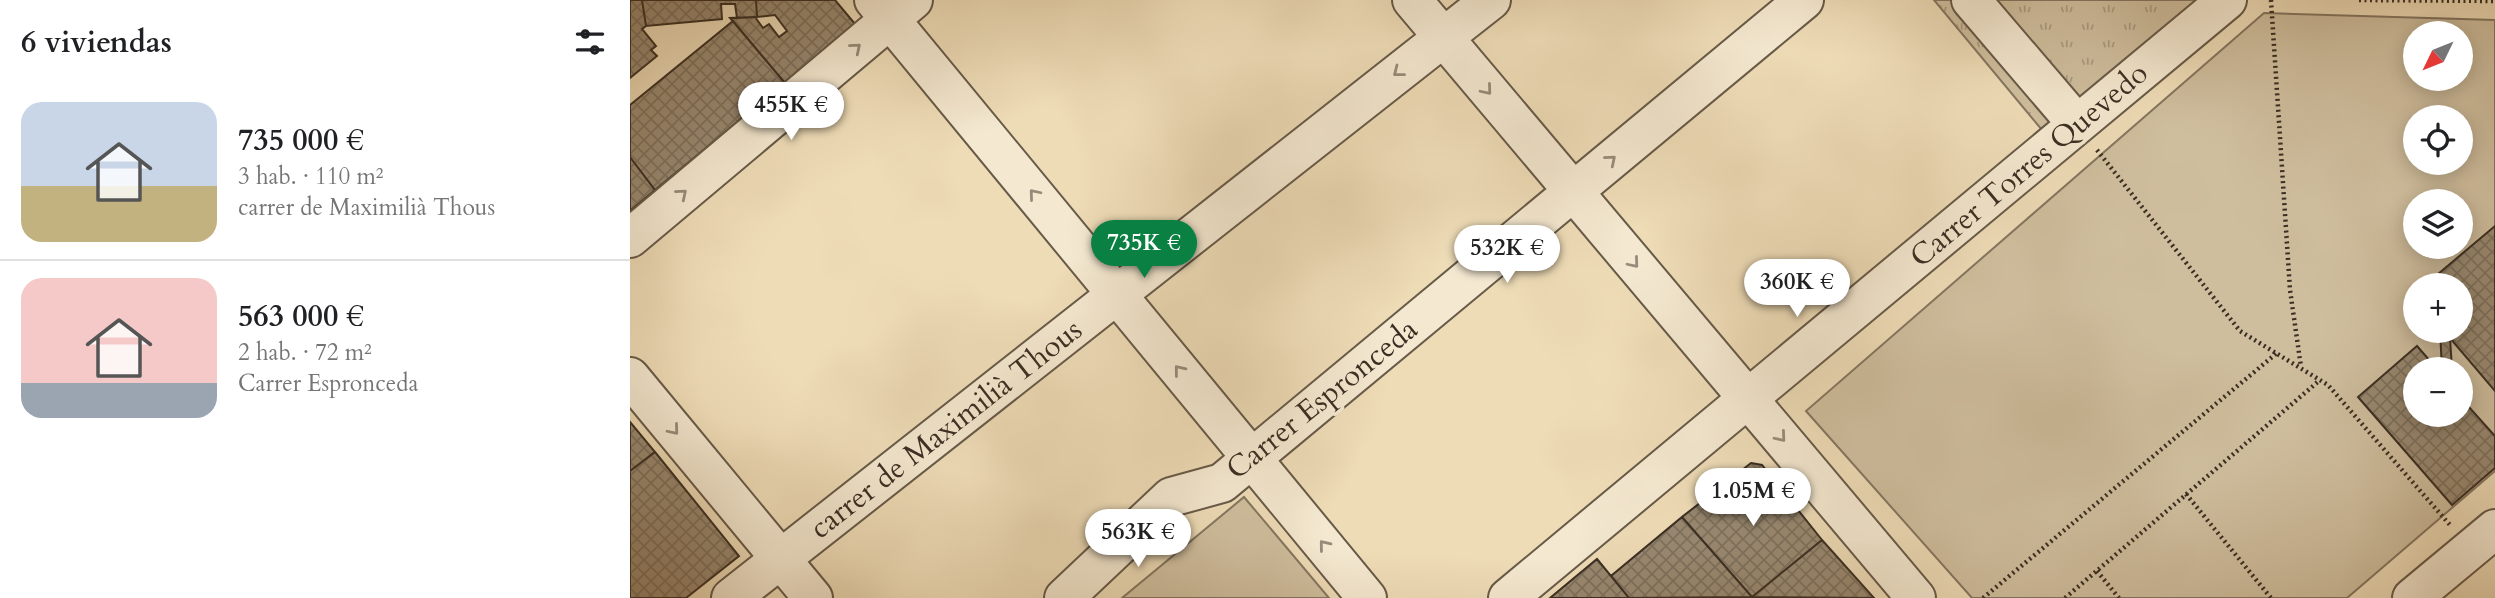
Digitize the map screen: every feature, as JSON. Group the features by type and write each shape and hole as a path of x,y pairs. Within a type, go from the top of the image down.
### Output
{"street":[{"path":"1412,0 1916,598"},
{"name":"carrer de Maximilià Thous","path":"731,598 1490,0"},
{"name":"Carrer Espronceda","path":"1063,598 1171,497 1222,483 1804,0"},
{"path":"1971,0 2077,124"},
{"name":"Carrer Torres Quevedo","path":"1508,598 2227,0"},
{"path":"630,238 892,7 1117,294 1367,598"},
{"path":"630,377 813,598"},
{"path":"2412,598 2483,539"}],"path":[{"path":"2272,0 2290,290 2301,368"},
{"path":"2359,0 2495,1"},
{"path":"2077,124 2240,331 2328,385 2483,539"},
{"path":"1983,598 2277,354"},
{"path":"2065,598 2320,380"},
{"path":"2186,495 2272,598"},
{"path":"2097,571 2119,598"}],"green space":[{"path":"1934,0 2202,0 2042,130"},
{"path":"2264,13 2495,20 2495,471 2347,598 1972,598 1806,411"},
{"path":"1244,497 1329,598 1122,598"}],"building":[{"path":"630,0 642,0 646,26 642,29 656,46 651,50 657,56 630,78"},
{"path":"642,0 756,0 757,17 737,18 735,4 721,4 722,19 646,26"},
{"path":"756,0 835,0 855,24 785,83 730,18 755,17 763,28 769,24 779,37 787,31 775,15 757,17"},
{"path":"733,21 785,83 655,190 630,157 630,105"},
{"path":"630,157 655,190 630,211"},
{"path":"2495,226 2495,391 2473,365 2473,357 2466,357 2454,343 2473,343 2473,273 2439,273 2456,259 2473,259 2473,245"},
{"path":"2441,343 2450,343 2451,357 2441,357"},
{"path":"2417,346 2427,357 2404,357"},
{"path":"2403,358 2403,427 2473,427 2473,411 2495,436 2495,468 2452,505 2358,397"},
{"path":"630,422 655,452 630,471"},
{"path":"655,452 739,556 686,598 630,598 630,471"},
{"path":"1751,463 1762,465 1822,540 1752,597 1682,517"},
{"path":"1682,517 1752,597 1629,598 1611,576"},
{"path":"1822,540 1874,598 1752,597"},
{"path":"1597,559 1629,598 1550,598"}]}
